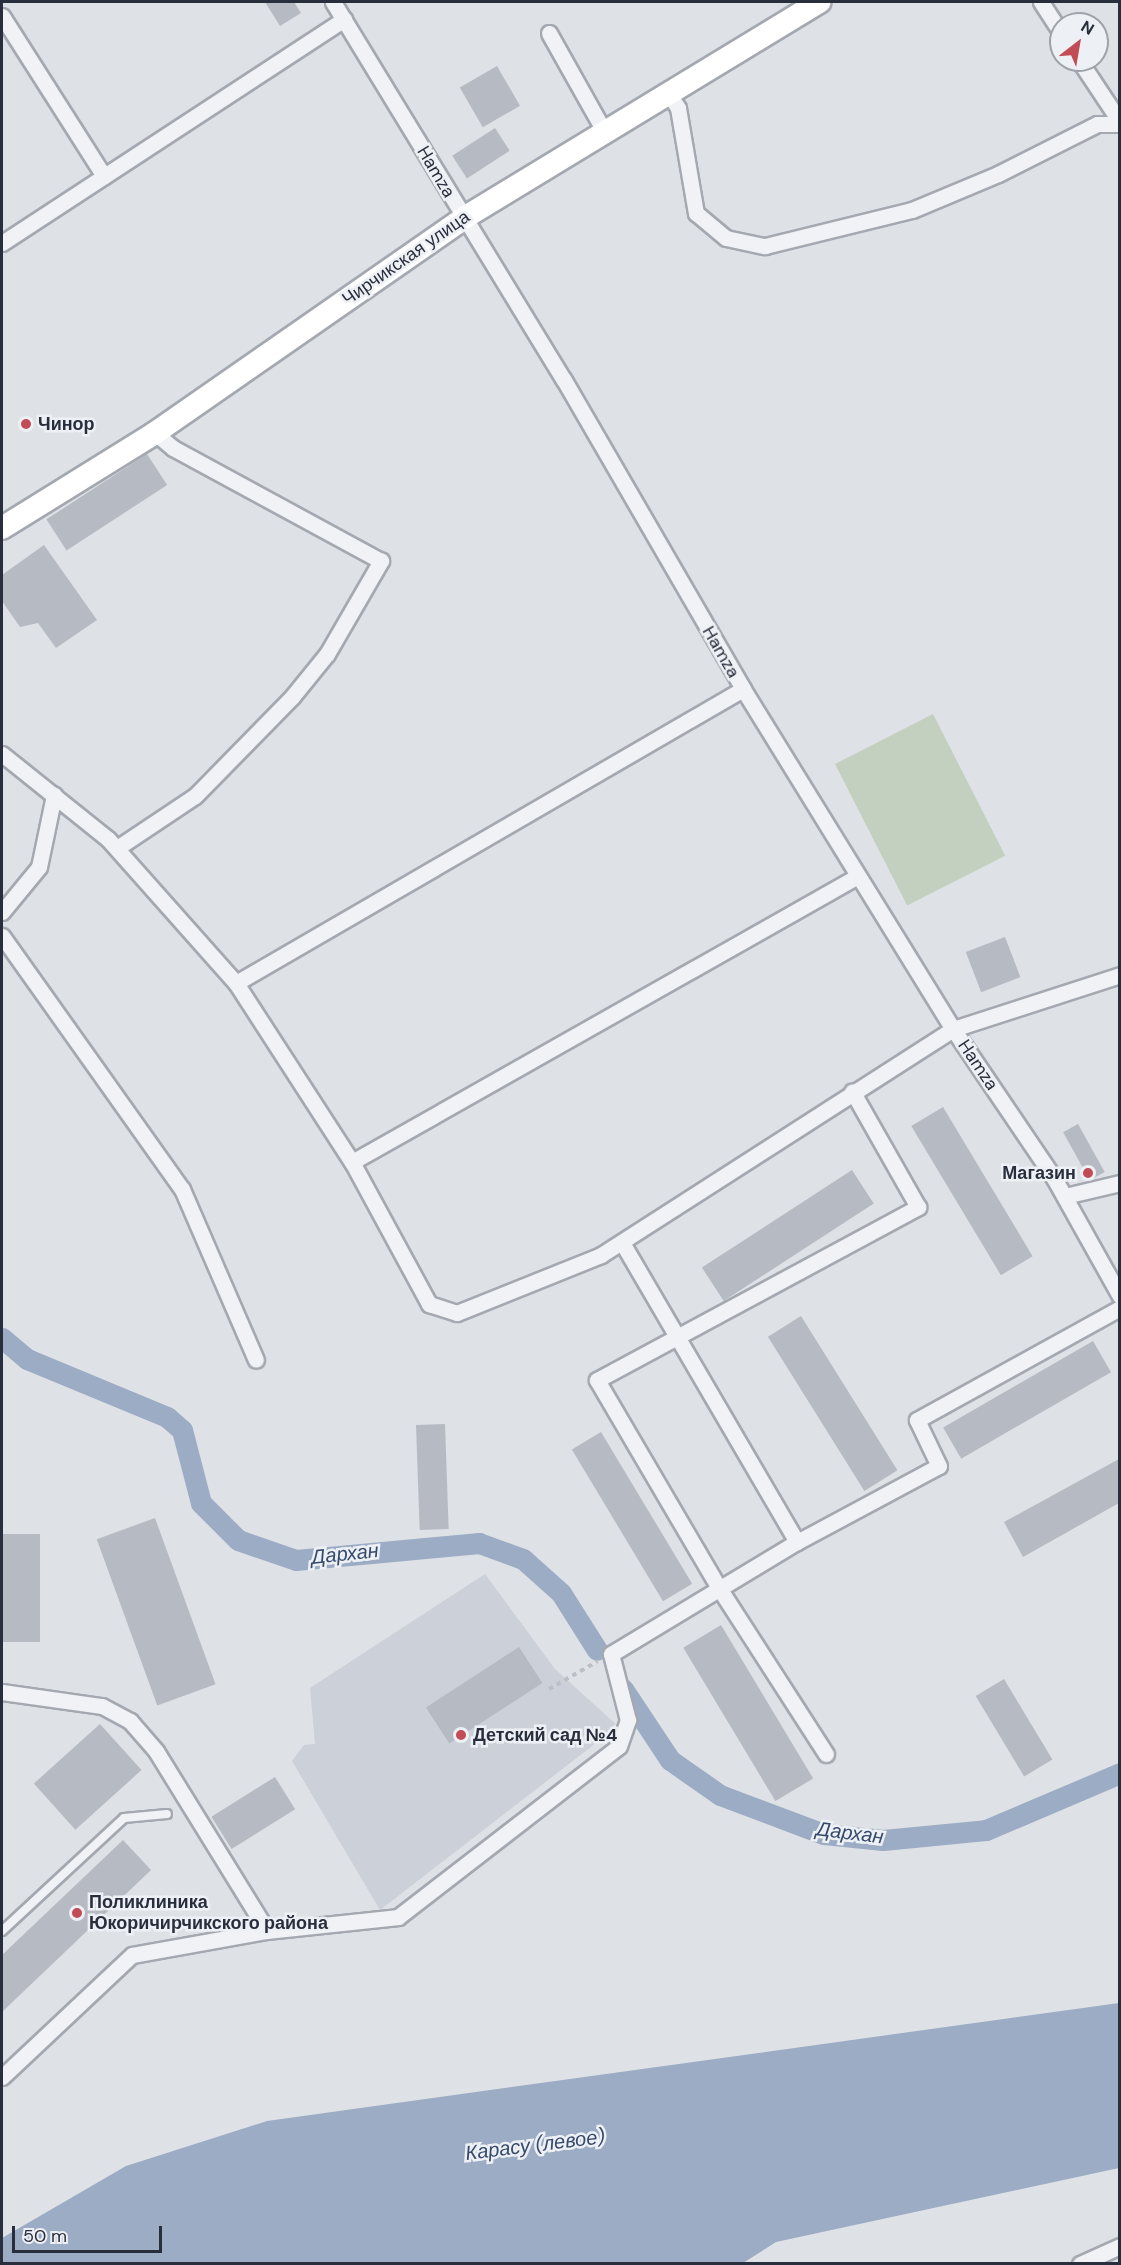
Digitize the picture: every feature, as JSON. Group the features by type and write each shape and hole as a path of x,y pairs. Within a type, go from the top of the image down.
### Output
{"main road":[{"name":"Чирчикская улица","path":"2,527 155,433 464,218 819,2"}],"street":[{"name":"Hamza","path":"333,2 743,689 953,1029 1065,1196 1119,1296"},
{"path":"2,16 104,176"},
{"path":"2,243 344,19"},
{"path":"549,33 604,131"},
{"path":"668,93 678,108 696,213 726,238 765,246 912,210 998,174 1097,124 1119,123 1087,72"},
{"path":"117,848 195,796 292,697 327,654 381,561 173,448 155,433"},
{"path":"236,982 743,689"},
{"path":"2,754 117,848 236,982 352,1162 429,1304 457,1313 619,1245 852,1091 953,1029 1119,975"},
{"path":"2,912 39,867 47,844 54,795"},
{"path":"352,1162 858,876"},
{"path":"2,936 182,1189 256,1360"},
{"path":"826,1754 719,1588 597,1380 918,1207 852,1091"},
{"path":"1065,1196 1119,1183"},
{"path":"619,1245 796,1542"},
{"path":"2,2077 132,1955 267,1931 398,1917 619,1746 628,1720 611,1654 796,1542 939,1466 917,1420 1119,1308"},
{"path":"2,1692 102,1706 130,1721 156,1751 267,1931"},
{"path":"1080,2264 1119,2246"}],"lane":[{"path":"2,1931 124,1818 167,1814"}],"path":[{"path":"549,1689 611,1654"}],"shaded area":[{"name":"Детский сад №4","path":"485,1574 555,1669 618,1726 380,1910 292,1761 304,1745 315,1744 310,1688"}],"green space":[{"path":"933,714 1005,856 907,906 835,764"}],"water":[{"name":"Карасу (левое)","path":"1119,2003 1119,2168 776,2242 743,2263 2,2263 2,2238 126,2166 267,2121"}],"building":[{"path":"265,2 294,2 301,13 280,26"},
{"path":"497,66 520,106 483,127 460,88"},
{"path":"495,128 510,151 467,178 452,156"},
{"path":"147,454 167,485 67,550 46,519"},
{"path":"44,545 97,620 56,648 38,623 20,627 2,601 2,575"},
{"path":"1005,937 1020,977 981,992 966,952"},
{"path":"943,1107 1033,1256 1001,1275 911,1126"},
{"path":"1078,1124 1105,1172 1090,1180 1063,1132"},
{"path":"852,1170 874,1204 724,1301 702,1267"},
{"path":"801,1316 897,1470 864,1491 768,1337"},
{"path":"1093,1341 1111,1372 961,1459 943,1428"},
{"path":"445,1424 449,1529 420,1530 416,1425"},
{"path":"601,1432 692,1584 663,1601 572,1450"},
{"path":"1119,1459 1119,1503 1023,1557 1004,1522"},
{"path":"155,1518 216,1684 157,1706 97,1539"},
{"path":"2,1534 40,1534 40,1642 2,1642"},
{"path":"721,1625 813,1778 775,1801 683,1648"},
{"path":"519,1647 542,1683 449,1744 426,1707"},
{"path":"1004,1679 1052,1760 1024,1777 976,1696"},
{"path":"100,1724 141,1770 75,1830 34,1784"},
{"path":"275,1777 295,1809 232,1849 211,1817"},
{"name":"Поликлиника Юкоричирчикского района","path":"123,1840 151,1870 2,2012 2,1955"}],"waterway":[{"name":"Дархан","path":"2,1338 27,1359 167,1417 182,1430 201,1503 238,1540 296,1560 479,1543 523,1559 561,1593 597,1650"},
{"name":"Дархан","path":"623,1689 670,1760 720,1795 824,1834 883,1840 986,1830 1120,1773"}],"place":[{"name":"Чинор","path":"26,424"},
{"name":"Магазин","path":"1088,1173"},
{"name":"Детский сад №4","path":"461,1735"},
{"name":"Поликлиника Юкоричирчикского района","path":"77,1913"}]}
